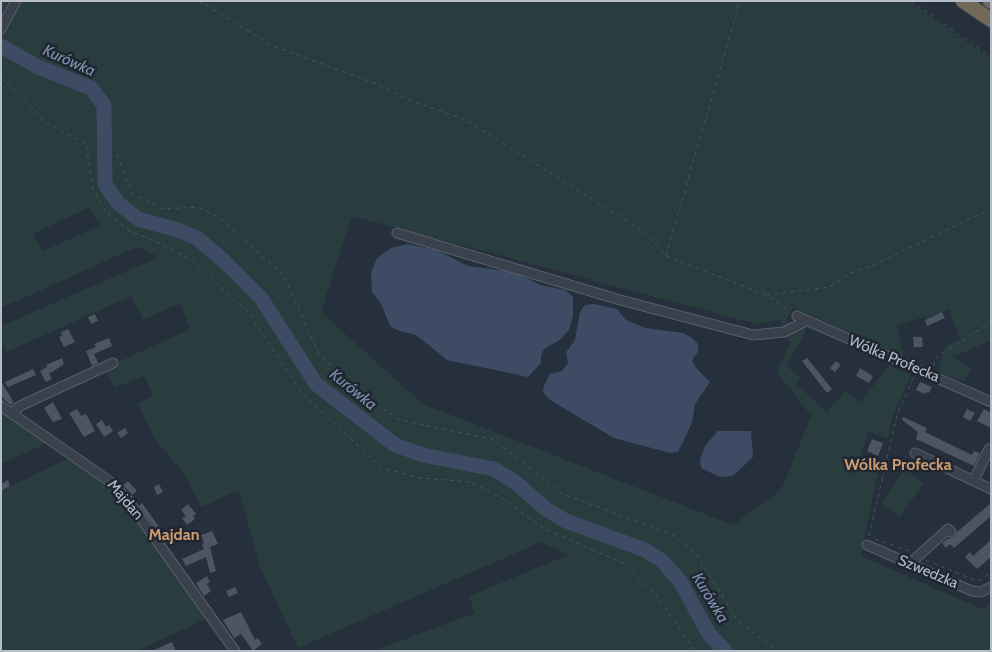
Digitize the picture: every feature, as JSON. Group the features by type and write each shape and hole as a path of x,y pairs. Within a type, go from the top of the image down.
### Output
{"highway":[{"path":"963,1 991,20"}],"street":[{"path":"1,29 16,1"},
{"path":"397,233 620,300 753,335 784,332 806,321"},
{"name":"Wólka Profecka","path":"797,316 991,402"},
{"path":"12,413 20,406 112,363"},
{"name":"Majdan","path":"1,406 112,483 127,499 235,651"},
{"path":"974,480 989,449 991,450"},
{"path":"915,453 991,489"},
{"path":"911,565 918,556 948,530 951,532"},
{"name":"Szwedzka","path":"866,545 972,591 981,592 991,587"}],"path":[{"path":"199,1 273,46 376,84 409,100 464,119 511,146 643,231 666,256 766,295 797,316"},
{"path":"666,256 740,1"},
{"path":"911,1 991,57"},
{"path":"1,78 43,120 86,144 93,189 106,212 128,230 161,244 193,261 248,311 302,393 382,468 420,478 470,482 502,498 542,528 623,563 656,595 694,651"},
{"path":"117,155 132,193 162,209 198,207 223,220 284,276 318,352 353,389 400,420 492,439 563,494 673,535 696,552 737,620 777,651"},
{"path":"766,295 830,287 850,273 874,265 991,210"},
{"path":"930,374 936,357 991,322"},
{"path":"916,372 897,415 868,537 887,541 974,580 981,580 991,572"}],"shaded area":[{"path":"1,1 909,1 991,59 991,340 953,357 971,369 964,381 937,372 946,346 960,339 949,309 924,319 923,317 897,326 904,358 793,307 786,321 806,331 786,366 801,377 796,384 827,412 845,391 861,402 889,365 911,375 893,415 888,439 869,431 859,462 878,470 861,556 982,609 991,602 991,651 373,651 475,613 469,596 568,555 541,542 298,648 260,567 239,490 201,507 183,472 157,442 137,404 153,395 144,376 115,388 105,368 190,329 180,303 143,320 131,296 7,352 1,341 1,326 159,257 137,247 1,308","holes":["88,208 101,225 43,251 33,234","352,216 756,324 779,320 790,343 777,372 811,416 781,490 733,525 423,404 321,312"]},
{"path":"2,412 47,443 1,464"},
{"path":"69,458 110,485 123,500 208,618 137,651 1,651 1,491"},
{"path":"905,469 924,483 900,517 881,504"}],"water":[{"path":"407,244 436,250 468,266 515,272 540,285 565,290 573,297 573,315 569,330 560,340 544,349 541,363 528,377 447,360 416,335 399,331 390,326 381,304 372,292 371,272 377,258 391,248"},
{"path":"594,304 617,309 626,320 645,328 683,333 698,344 698,352 692,360 696,368 710,382 695,404 692,423 678,452 670,453 614,438 550,400 543,392 544,385 550,374 562,371 568,363 566,352 575,340 580,312 585,305"},
{"path":"718,431 751,431 753,457 733,476 720,477 701,468 700,460 705,446"}],"building":[{"path":"942,312 945,318 927,326 925,320"},
{"path":"95,314 98,321 91,324 88,317"},
{"path":"68,329 75,342 64,347 59,337 62,336 61,332"},
{"path":"913,337 922,337 923,347 914,347"},
{"path":"109,338 112,346 94,354 98,363 92,366 86,351 96,347 94,344"},
{"path":"62,358 64,364 49,374 52,379 46,382 40,371 47,367 46,365"},
{"path":"807,358 832,389 827,393 802,361"},
{"path":"836,361 841,365 835,372 830,368"},
{"path":"860,368 873,376 869,383 856,376"},
{"path":"33,369 36,375 8,387 5,382"},
{"path":"1,381 14,403 10,405 1,396"},
{"path":"920,382 932,387 929,393 926,392 925,394 916,390"},
{"path":"53,402 62,419 53,422 44,408"},
{"path":"77,409 81,416 86,414 95,431 84,437 69,413"},
{"path":"967,409 975,413 970,421 963,417"},
{"path":"984,409 991,413 991,428 977,421"},
{"path":"903,417 927,428 925,432 972,455 974,451 980,453 974,466 916,439 918,432 902,420"},
{"path":"102,420 106,427 109,425 113,431 104,437 96,424"},
{"path":"125,428 128,433 121,438 117,433"},
{"path":"872,439 883,443 878,456 867,451"},
{"path":"8,480 10,486 1,491 1,484"},
{"path":"128,481 137,491 132,495 123,485"},
{"path":"159,484 163,492 157,495 154,487"},
{"path":"142,503 162,531 159,533 139,506"},
{"path":"991,503 991,516 954,548 950,544 946,548 942,543 947,539 955,537 957,532"},
{"path":"188,504 196,514 193,516 195,519 187,525 182,518 186,516 181,510"},
{"path":"212,531 218,544 210,547 216,571 210,573 206,557 186,566 182,559 204,549 201,535"},
{"path":"991,540 991,557 977,569 965,557 970,552 973,556"},
{"path":"207,576 210,582 207,584 211,591 204,596 196,583"},
{"path":"235,587 238,593 229,597 226,591"},
{"path":"241,612 255,640 258,638 262,644 253,651 241,634 234,638 223,620"},
{"path":"172,642 176,651 152,651"}],"waterway":[{"name":"Kurówka","path":"1,46 38,67 91,88 104,105 105,184 118,203 138,219 181,231 197,238 224,261 261,298 316,384 395,445 423,455 494,469 515,482 546,509 566,521 645,550 661,560 680,581 709,634 725,651"}],"district":[{"name":"Wólka Profecka","path":"898,465"},
{"name":"Majdan","path":"174,535"}]}
